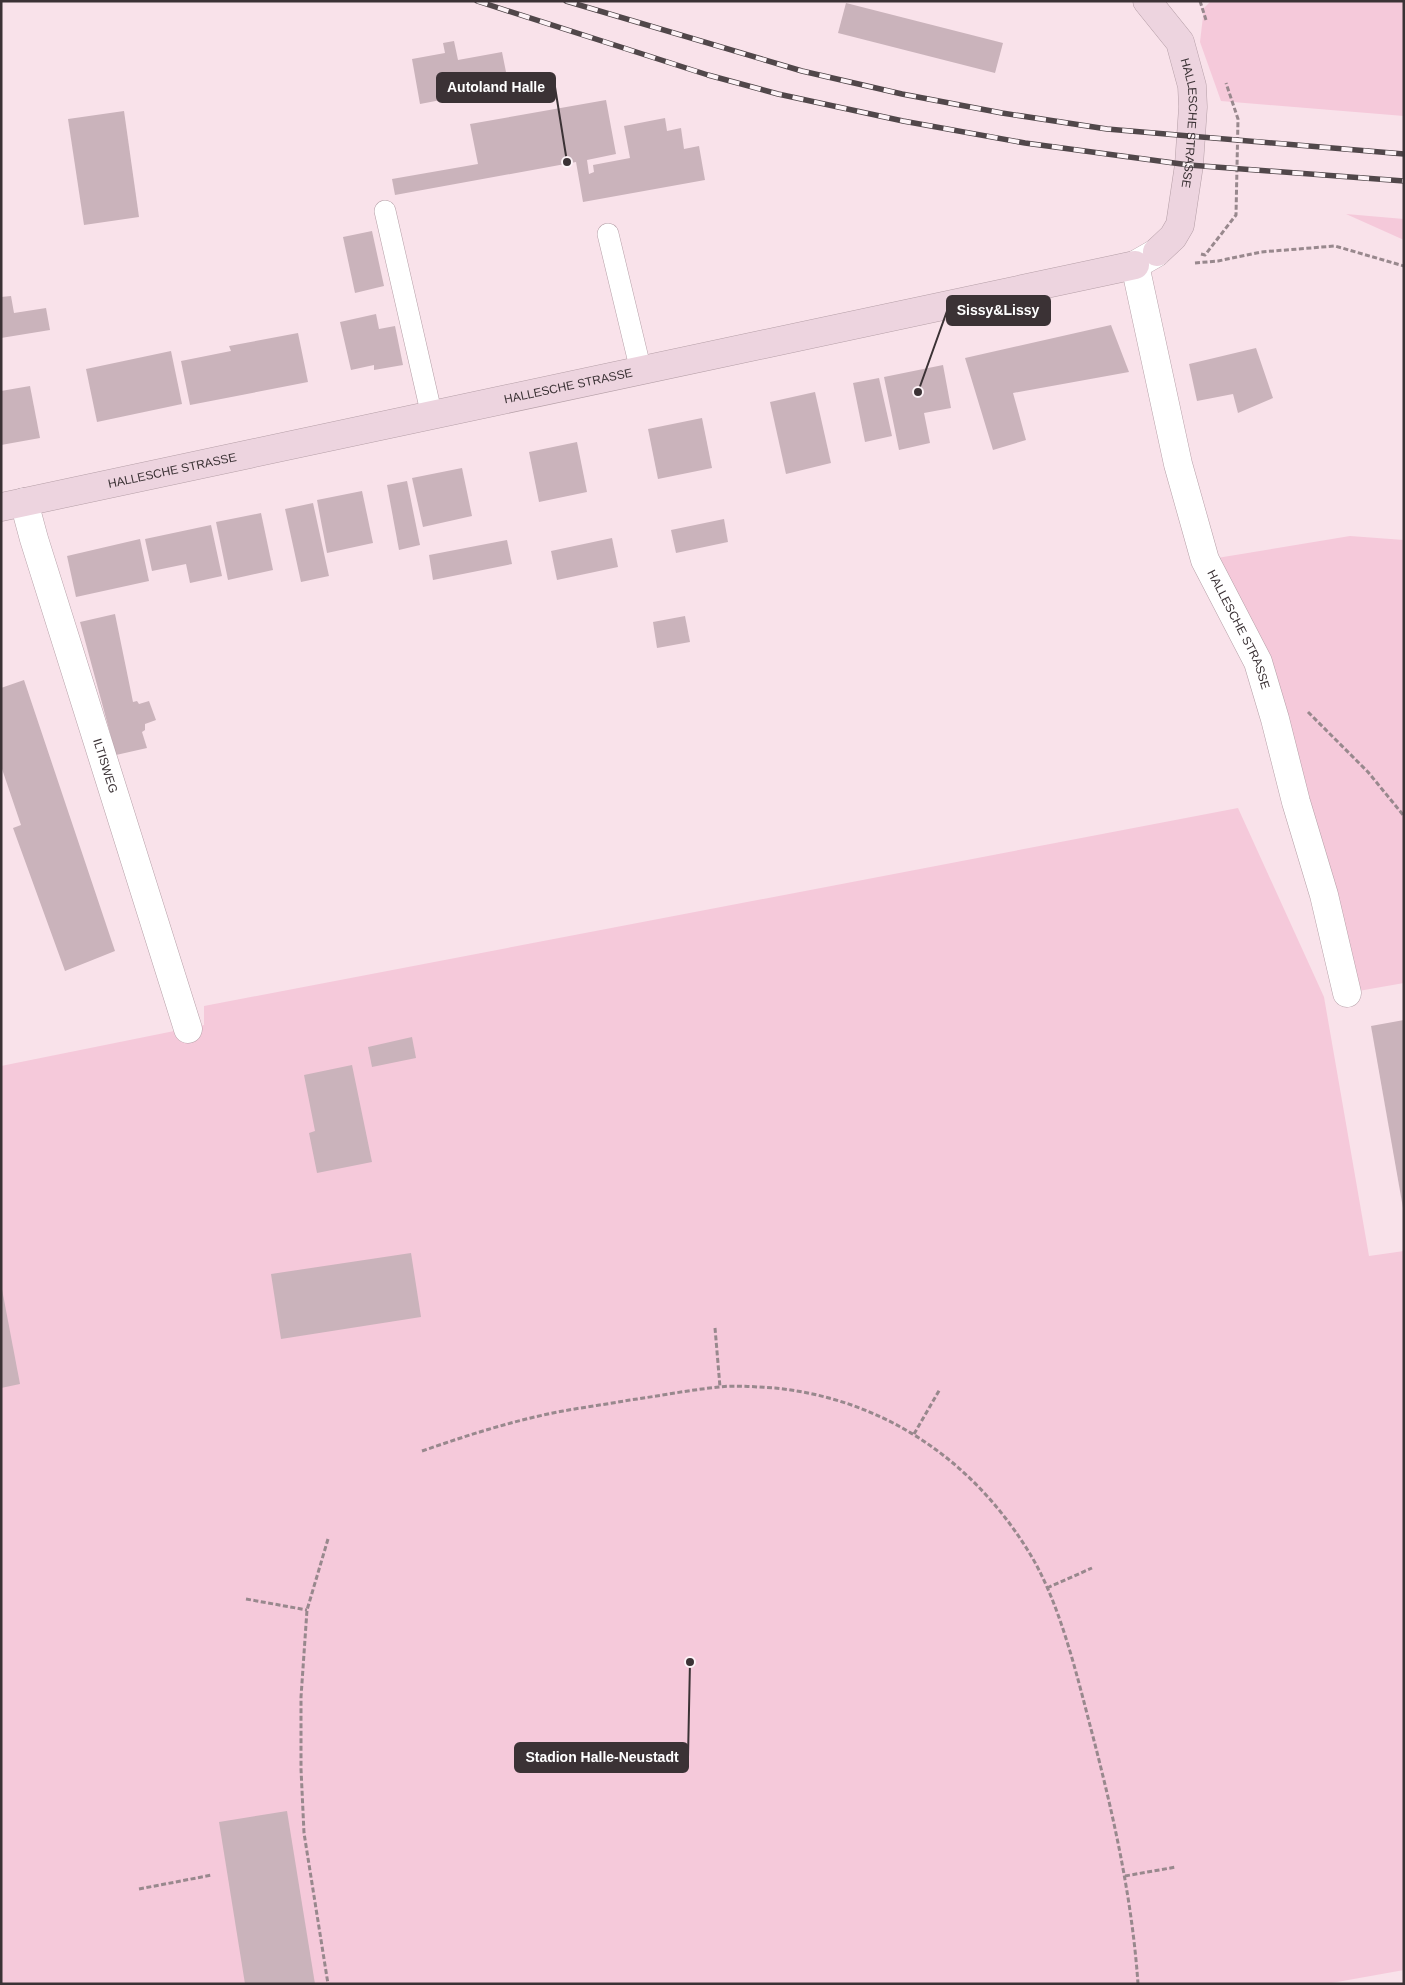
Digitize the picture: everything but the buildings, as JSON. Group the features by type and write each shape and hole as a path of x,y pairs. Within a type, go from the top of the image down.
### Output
{"street":[{"name":"HALLESCHE STRASSE","path":"12,505 641,371 1152,254 1173,237 1180,225 1192,122 1192,86 1180,42 1147,1"},
{"name":"HALLESCHE STRASSE","path":"1152,254 1178,464 1205,560 1258,662 1296,802 1324,895 1347,993"},
{"name":"ILTISWEG","path":"12,505 36,549 188,1029"}],"lane":[{"path":"386,211 432,416"},
{"path":"608,234 641,371"}],"path":[{"path":"1152,254 1192,263 1218,261 1262,252 1335,246 1404,266"},
{"path":"1306,710 1368,772 1404,816"},
{"path":"715,1328 720,1387"},
{"path":"422,1452 467,1435 562,1411 720,1387 761,1387 804,1391 842,1401 877,1414 914,1434 936,1450 978,1487 1009,1523 1028,1551 1047,1588 1081,1692 1101,1766 1125,1876 1138,1984"},
{"path":"914,1434 940,1389"},
{"path":"328,1539 307,1610 301,1697 301,1769 304,1832 328,1984"},
{"path":"1047,1588 1092,1568"},
{"path":"246,1599 307,1610"},
{"path":"1125,1876 1176,1867"},
{"path":"139,1889 212,1875"}],"shaded area":[{"path":"1211,1 1404,1 1404,116 1221,101 1200,42 1204,8"},
{"path":"1346,214 1404,219 1404,240"},
{"path":"1350,536 1404,540 1404,983 1347,993 1296,802 1205,560"},
{"path":"1238,808 1324,997 1369,1256 1404,1251 1404,1970 1326,1984 1,1984 1,1066 204,1025 204,1006"}],"railway":[{"path":"477,1 708,75 778,94 903,121 1025,143 1189,165 1404,181"},
{"path":"566,1 802,71 902,94 1002,113 1107,129 1404,154"}],"place":[{"name":"Autoland Halle","path":"567,162"},
{"name":"Sissy&Lissy","path":"918,392"},
{"name":"Stadion Halle-Neustadt","path":"690,1662"}]}
